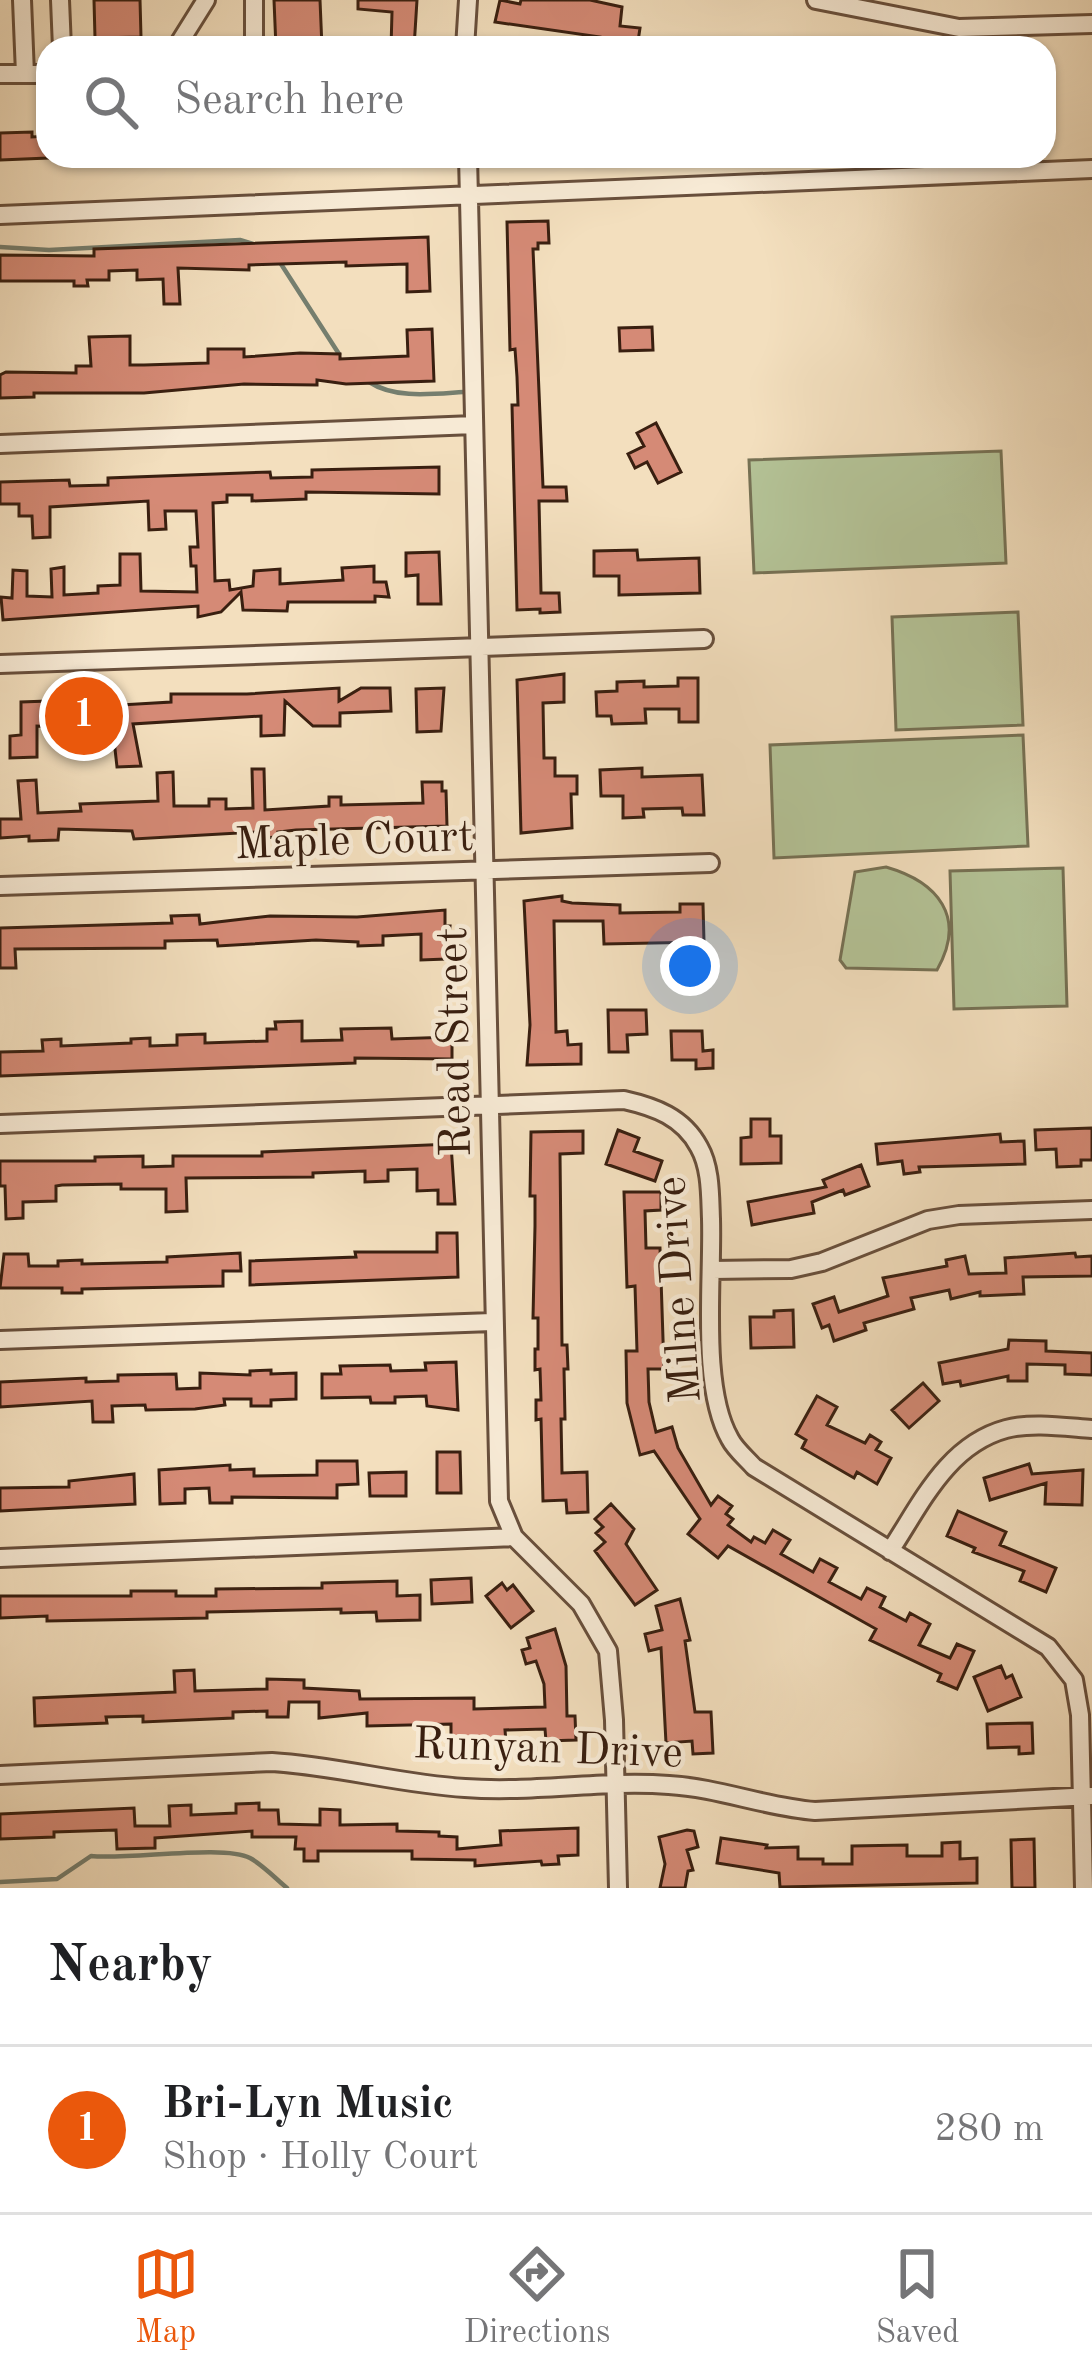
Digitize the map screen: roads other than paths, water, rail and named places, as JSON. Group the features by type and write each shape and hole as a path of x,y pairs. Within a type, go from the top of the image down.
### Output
{"street":[{"path":"22,0 26,74"},
{"path":"60,0 62,36"},
{"path":"184,36 206,0"},
{"path":"254,0 254,36"},
{"path":"466,36 468,0"},
{"path":"815,0 877,6 959,28 1092,24"},
{"path":"0,75 36,74"},
{"name":"Read Street","path":"469,168 499,1501 514,1537 581,1604 608,1651 618,1888"},
{"path":"0,215 1092,169"},
{"path":"0,444 474,425"},
{"path":"0,664 704,639"},
{"name":"Maple Court","path":"0,886 710,863"},
{"name":"Milne Drive","path":"0,1124 624,1100 660,1109 701,1149 709,1183 712,1381 718,1413 731,1442 754,1467 1048,1647 1074,1680 1080,1715 1087,1796 1084,1888"},
{"path":"712,1270 791,1269 822,1262 928,1220 959,1215 1092,1210"},
{"path":"0,1340 492,1322"},
{"path":"890,1551 946,1466 975,1441 1008,1428 1092,1429"},
{"path":"0,1558 514,1537"},
{"name":"Runyan Drive","path":"0,1775 272,1762 461,1788 665,1784 704,1788 776,1808 814,1811 1087,1796"}],"waterway":[{"path":"0,247 49,250 240,240 253,244"},
{"path":"281,264 339,354"},
{"path":"369,382 402,393 463,392"},
{"path":"0,1882 57,1879 91,1856 220,1852 250,1858 287,1888"}],"place":[{"name":"Bri-Lyn Music","path":"84,716"}]}
